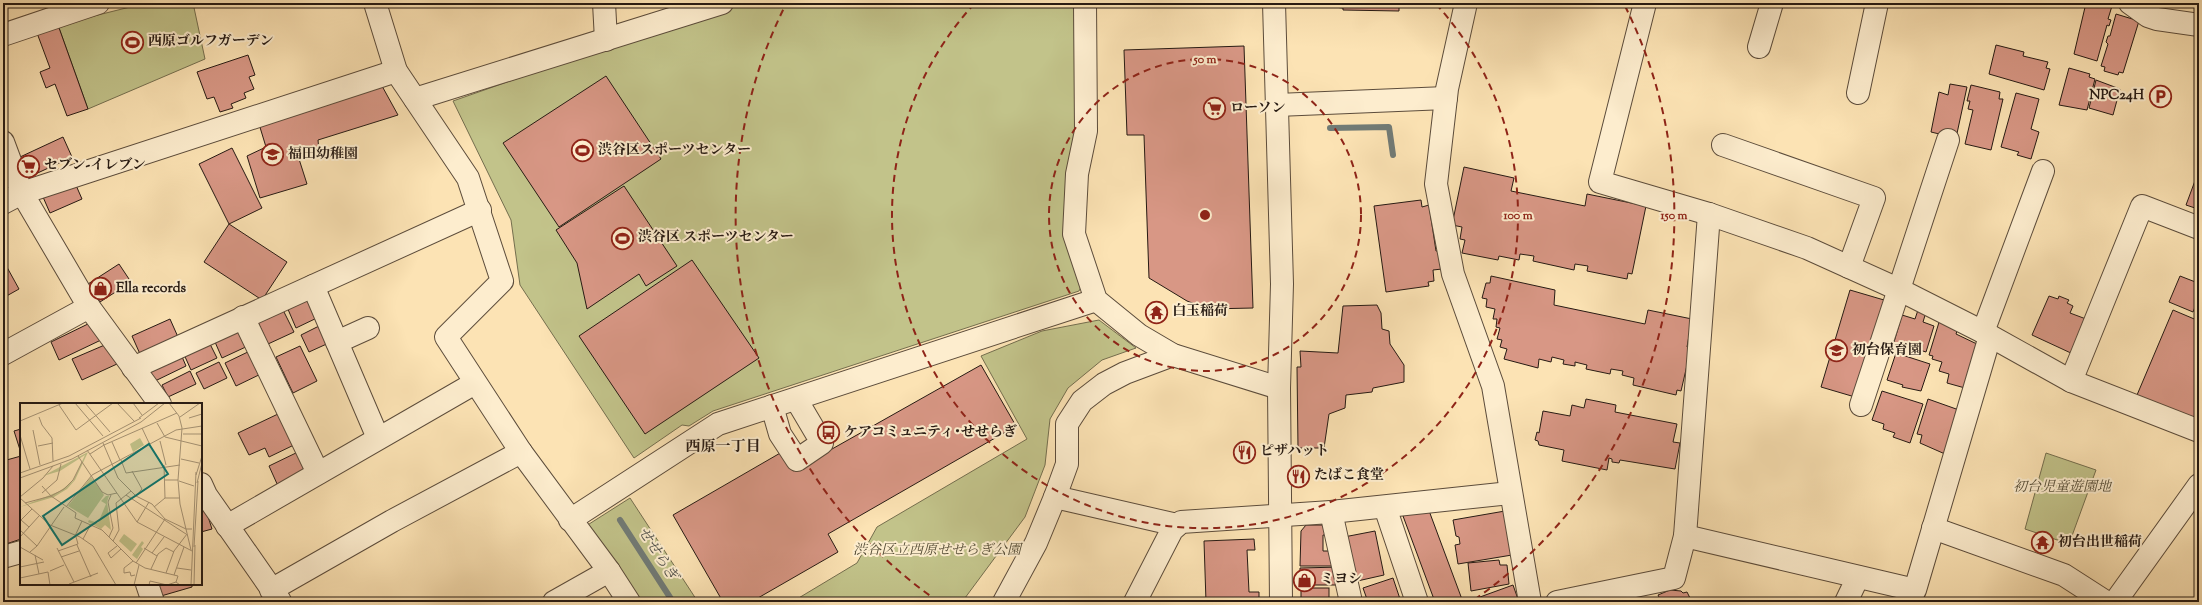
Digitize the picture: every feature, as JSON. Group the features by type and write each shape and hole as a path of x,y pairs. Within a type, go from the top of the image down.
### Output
{"street":[{"path":"3,35 98,3"},
{"path":"375,3 396,71 468,178 480,210 502,280 446,337 521,452 609,571 629,602"},
{"path":"604,3 606,40"},
{"path":"415,99 722,3"},
{"path":"1085,3 1086,131 1077,174 1074,234 1096,300 1139,335 1173,355 1279,388"},
{"path":"1274,3 1282,284 1279,388 1281,602"},
{"path":"1466,3 1446,98 1436,184 1453,274 1493,386 1510,493 1530,602"},
{"path":"1645,3 1600,182 1709,214 1807,248 1900,290 1987,334 2071,381 2199,431"},
{"path":"1759,47 1772,3"},
{"path":"1858,93 1877,3"},
{"path":"2130,3 2152,18 2199,25"},
{"path":"12,198 396,71"},
{"path":"1277,105 1446,98"},
{"path":"1861,405 1948,140"},
{"path":"3,142 12,198 159,403"},
{"path":"1723,145 1874,198 1849,267"},
{"path":"1684,536 1915,590 1987,334 2042,171"},
{"path":"2071,381 2142,206 2199,228"},
{"path":"133,368 480,210"},
{"path":"1557,602 1674,578 1684,536 1709,214"},
{"path":"313,286 378,438"},
{"path":"570,520 718,424 1096,300"},
{"path":"3,354 89,307"},
{"path":"244,318 318,472"},
{"path":"337,342 368,328"},
{"path":"1004,602 1036,543 1055,497 1067,464 1067,424 1082,401 1104,384 1125,373 1173,355"},
{"path":"228,526 318,472 475,383"},
{"path":"772,406 780,434 797,460 822,443 796,399"},
{"path":"203,492 276,596 392,521 521,452"},
{"path":"2115,602 2199,485"},
{"path":"1055,497 1177,524 1181,522 1279,516 1385,507 1510,493"},
{"path":"1385,507 1417,602"},
{"path":"1331,512 1351,602"},
{"path":"1135,602 1177,524"},
{"path":"1933,528 2064,576 2106,602"},
{"path":"3,557 20,552"},
{"path":"554,602 609,571"},
{"path":"1846,602 1858,577"},
{"path":"147,585 153,602"}],"green space":[{"name":"西原ゴルフガーデン","path":"146,3 193,3 205,59 88,109 58,25"},
{"name":"渋谷区スポーツセンター","path":"744,3 1078,3 1082,285 1079,291 713,411 689,426 682,425 634,458 520,285 511,220 453,101 624,41"},
{"name":"渋谷区立西原せせらぎ公園","path":"1099,320 1136,348 1102,360 1068,388 1050,419 1045,465 1025,517 962,602 792,602 857,563 877,527 1027,439 981,356 1042,331"},
{"name":"初台児童遊園地","path":"2046,453 2096,470 2069,544 2025,529"},
{"path":"630,498 698,602 640,602 586,526"}],"building":[{"path":"1334,3 1399,3 1399,11 1343,10 1343,8 1334,7"},
{"path":"2086,3 2102,3 2112,6 2108,19 2111,20 2109,26 2107,25 2097,61 2074,54"},
{"path":"2116,14 2139,21 2123,73 2119,72 2118,75 2104,71 2105,67 2101,66 2108,44 2106,42 2108,36 2110,36"},
{"path":"58,25 88,109 67,116 55,84 46,88 40,72 50,68 37,33"},
{"path":"1996,45 2024,52 2023,56 2048,62 2046,68 2050,69 2044,90 1989,74"},
{"path":"1244,46 1253,308 1208,309 1187,301 1149,278 1144,135 1127,135 1124,50"},
{"path":"248,55 255,75 249,77 254,89 244,93 246,98 231,104 233,108 220,112 214,97 207,99 197,72"},
{"path":"2069,68 2090,74 2089,77 2095,79 2087,110 2059,105"},
{"name":"渋谷区スポーツセンター","path":"606,76 661,159 559,227 503,143"},
{"path":"2096,80 2120,89 2113,115 2089,108"},
{"path":"1950,84 1967,87 1956,138 1931,132 1939,92 1948,95"},
{"path":"1971,85 2000,92 1999,99 2003,99 1991,150 1965,144 1973,110 1968,109 1970,101 1967,101"},
{"path":"382,86 398,115 318,140 319,152 299,159 307,184 260,198 247,156 266,147 259,124"},
{"path":"2016,93 2039,99 2031,129 2039,132 2031,159 2017,155 2019,152 2001,147"},
{"path":"63,137 72,157 29,177 20,157"},
{"path":"232,148 262,208 229,224 199,164"},
{"path":"3,157 15,188 3,192"},
{"path":"1464,167 1514,178 1511,191 1585,206 1587,194 1646,206 1632,274 1628,273 1627,279 1587,271 1588,266 1575,264 1574,270 1533,261 1534,256 1520,254 1519,260 1499,256 1498,260 1462,253 1465,240 1460,239 1462,227 1452,225"},
{"path":"2199,170 2199,217 2196,215 2198,209 2186,205"},
{"path":"75,183 82,199 50,213 43,197"},
{"path":"624,186 677,266 646,286 639,274 587,309 577,263 556,230"},
{"path":"1421,200 1422,207 1429,205 1436,251 1440,251 1442,269 1433,270 1434,281 1428,282 1429,286 1386,292 1374,206"},
{"path":"229,224 287,262 262,300 204,262"},
{"path":"3,260 19,289 3,298"},
{"path":"692,260 759,358 645,434 579,336"},
{"path":"119,264 131,282 100,302 88,284"},
{"path":"1491,276 1555,290 1554,305 1645,324 1648,310 1692,319 1687,347 1691,348 1681,391 1677,390 1676,395 1633,385 1634,378 1622,375 1623,371 1611,369 1610,374 1586,369 1587,365 1575,362 1575,366 1563,364 1564,360 1552,357 1551,362 1539,359 1538,368 1504,359 1507,349 1500,347 1502,340 1497,339 1500,328 1496,327 1497,319 1493,319 1495,309 1486,307 1487,299 1482,298 1486,283 1490,283"},
{"path":"2180,276 2198,283 2199,281 2199,303 2197,302 2193,312 2169,302"},
{"path":"1850,290 1884,300 1855,397 1821,387"},
{"path":"312,296 321,316 296,328 287,307"},
{"path":"2049,296 2058,299 2059,296 2069,300 2067,303 2073,306 2070,313 2086,319 2073,354 2032,335"},
{"path":"1377,305 1381,313 1382,329 1389,331 1390,344 1404,365 1404,382 1373,388 1372,392 1346,395 1345,408 1329,414 1324,448 1298,448 1297,367 1301,367 1300,351 1338,353 1343,306"},
{"path":"282,308 294,332 268,344 257,320"},
{"path":"1918,310 1926,312 1923,322 1934,326 1926,352 1894,342 1902,315 1915,319"},
{"path":"2173,310 2199,321 2199,421 2137,395"},
{"path":"170,319 178,337 140,354 132,336"},
{"path":"1940,319 1959,325 1956,334 1979,345 1965,388 1947,383 1949,374 1939,371 1942,362 1932,359 1933,356 1929,355"},
{"path":"92,322 101,340 59,360 51,342"},
{"path":"323,324 331,342 309,352 301,335"},
{"path":"243,329 250,345 222,358 215,342"},
{"path":"207,338 217,358 191,370 182,350"},
{"path":"107,344 117,364 82,380 72,359"},
{"path":"300,346 317,381 293,393 276,357"},
{"path":"254,349 265,372 236,386 225,363"},
{"path":"180,352 186,366 155,381 148,367"},
{"path":"1896,353 1930,364 1921,391 1902,387 1903,385 1887,380"},
{"path":"219,362 227,378 204,389 196,373"},
{"path":"981,365 1016,426 828,534 838,552 751,602 723,602 673,515 782,452 793,471"},
{"path":"190,371 196,384 168,397 162,385"},
{"path":"1882,391 1923,404 1910,443 1893,437 1895,433 1883,429 1884,424 1872,420"},
{"path":"1586,399 1616,405 1615,412 1677,424 1673,442 1680,443 1675,469 1620,460 1619,463 1612,462 1612,459 1609,458 1607,470 1562,461 1564,450 1539,445 1538,441 1535,440 1537,432 1539,433 1543,411 1570,416 1572,405 1584,408"},
{"path":"1928,399 1959,410 1945,454 1920,443 1922,435 1917,434"},
{"path":"278,414 286,432 290,430 296,444 269,457 265,448 249,455 238,433"},
{"path":"20,429 20,450 14,431"},
{"path":"300,451 310,471 278,486 269,466"},
{"path":"20,456 20,539 3,545 3,461"},
{"path":"204,504 212,529 202,532 202,505"},
{"path":"1428,508 1463,602 1435,602 1403,516"},
{"path":"1505,511 1512,555 1458,564 1455,545 1460,544 1459,537 1456,536 1453,520"},
{"path":"1306,525 1327,525 1326,535 1323,535 1323,551 1332,551 1332,566 1300,566 1301,531"},
{"path":"1375,531 1384,575 1353,582 1344,537"},
{"path":"1254,539 1255,550 1247,550 1249,592 1259,592 1259,602 1206,602 1204,541"},
{"path":"1499,560 1500,565 1507,565 1509,584 1471,591 1468,563"},
{"path":"1341,567 1345,585 1300,585 1300,568"},
{"path":"1393,578 1401,602 1368,602 1363,588"},
{"path":"158,585 192,585 192,587 161,596"},
{"path":"1513,585 1519,602 1481,602 1480,597"},
{"path":"1301,588 1329,588 1329,602 1301,602"},
{"path":"1670,590 1681,591 1683,593 1687,592 1692,602 1659,602 1657,599 1659,597 1658,595"}],"waterway":[{"path":"1330,128 1389,127 1393,155"},
{"name":"せせらぎ","path":"620,520 673,602"}],"place":[{"name":"西原ゴルフガーデン","path":"133,42"},
{"name":"NPC24H","path":"2160,96"},
{"name":"ローソン","path":"1215,109"},
{"name":"渋谷区スポーツセンター","path":"582,151"},
{"name":"福田幼稚園","path":"272,155"},
{"name":"セブン-イレブン","path":"29,166"},
{"name":"渋谷区 スポーツセンター","path":"623,238"},
{"name":"Ella records","path":"100,289"},
{"name":"白玉稲荷","path":"1157,312"},
{"name":"初台保育園","path":"1837,351"},
{"name":"ケアコミュニティ･せせらぎ","path":"829,433"},
{"name":"ピザハット","path":"1244,452"},
{"name":"たばこ食堂","path":"1298,476"},
{"name":"初台出世稲荷","path":"2043,543"},
{"name":"ミヨシ","path":"1305,580"}],"district":[{"name":"西原一丁目","path":"723,447"}]}
